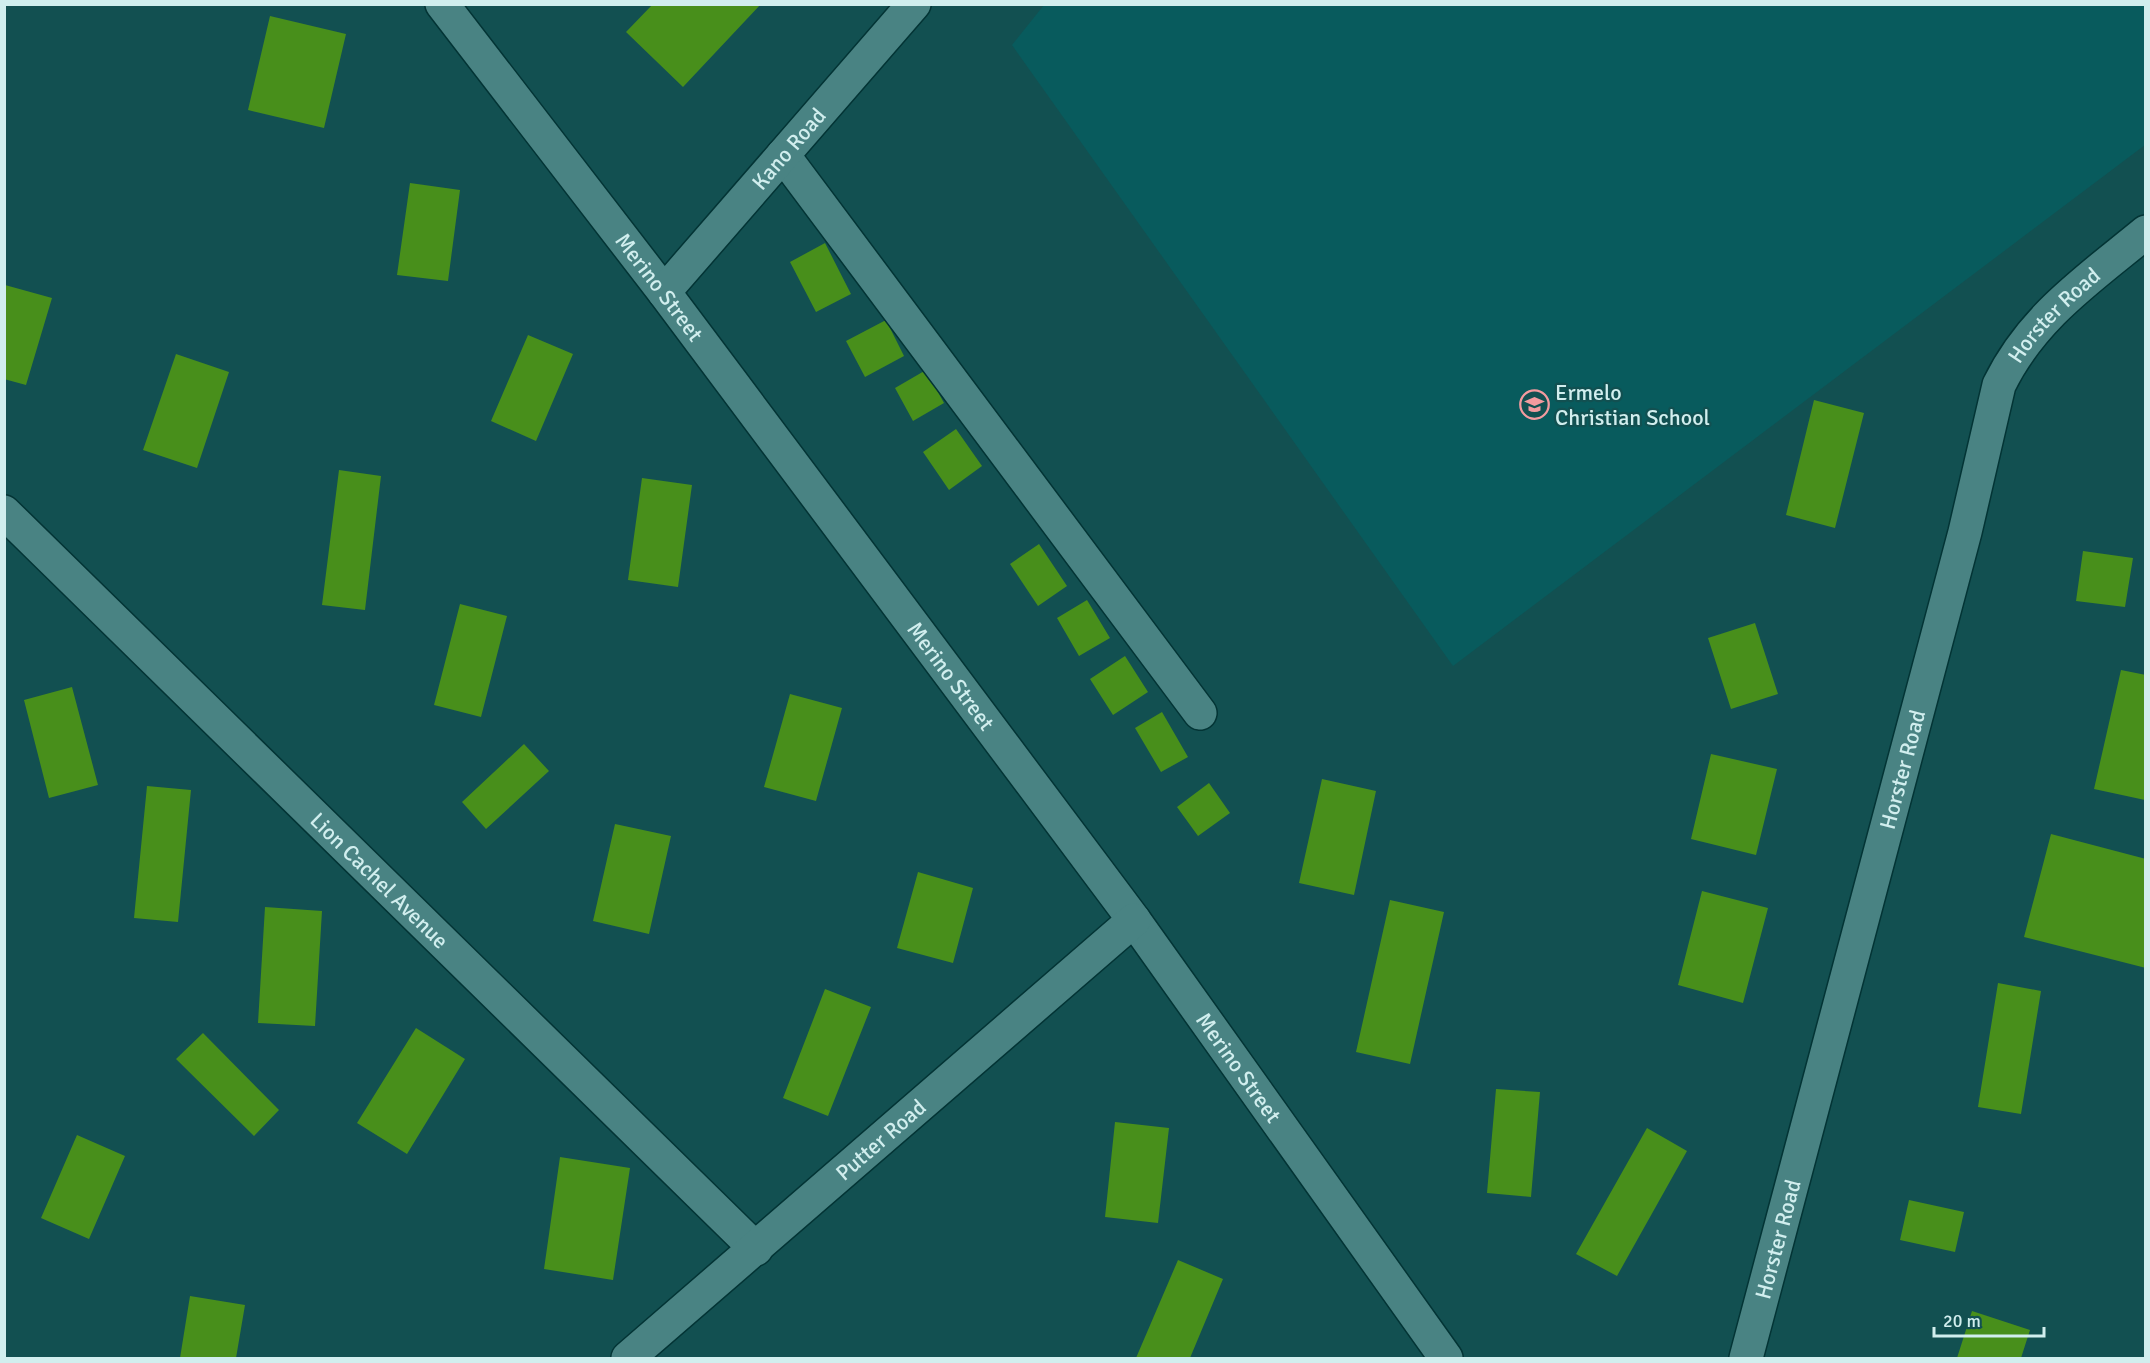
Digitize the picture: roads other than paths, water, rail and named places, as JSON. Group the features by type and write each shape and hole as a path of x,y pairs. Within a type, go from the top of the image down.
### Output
{"street":[{"name":"Merino Street","path":"442,4 664,292 1134,920 1446,1359"},
{"name":"Kano Road","path":"664,292 914,4"},
{"path":"783,155 1200,713"},
{"name":"Horster Road","path":"1746,1359 1962,543 1999,385 2015,356 2041,321 2145,232"},
{"name":"Lion Cachel Avenue","path":"4,512 756,1249"},
{"name":"Putter Road","path":"628,1359 1134,920"}],"place":[{"name":"Ermelo Christian School","path":"1534,405"}]}
